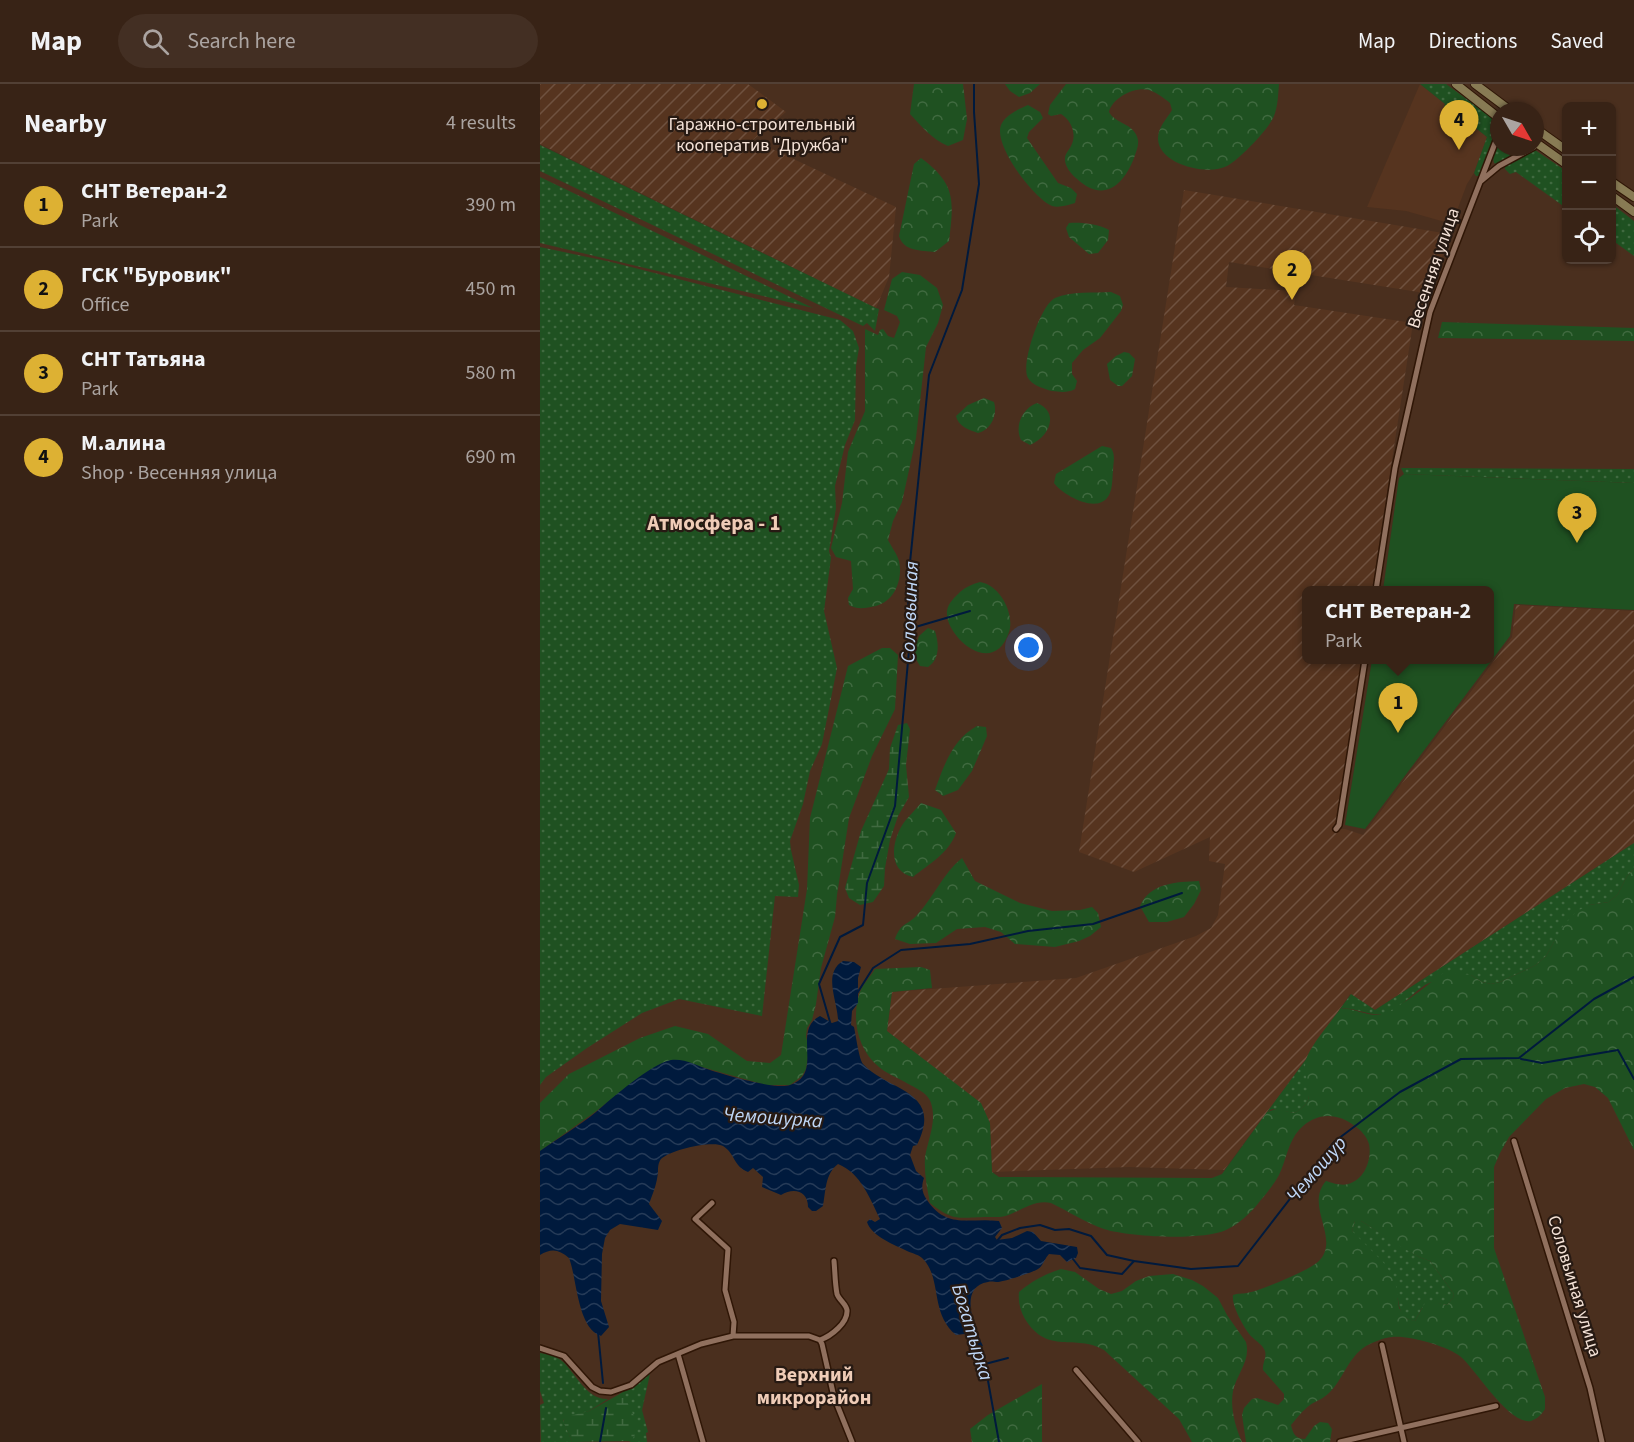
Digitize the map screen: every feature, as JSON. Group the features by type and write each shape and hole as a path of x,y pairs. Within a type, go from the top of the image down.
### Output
{"main road":[{"path":"1455,84 1490,106"},
{"path":"1475,84 1492,102"},
{"path":"1544,134 1562,147"},
{"path":"1544,150 1562,161"},
{"path":"1616,185 1634,197"},
{"path":"1616,199 1634,212"}],"street":[{"name":"Весенняя улица","path":"1377,586 1395,468 1430,312 1490,156"},
{"path":"1480,182 1498,166 1516,156"},
{"path":"1336,829 1340,825 1364,664"},
{"name":"Соловьиная улица","path":"1514,1141 1590,1388 1602,1442"},
{"path":"712,1203 695,1219 728,1249 725,1290 734,1322 733,1336"},
{"path":"540,1348 564,1356 592,1387 600,1391 611,1392 631,1385 658,1362 701,1344 733,1336 802,1335 820,1340 829,1337 834,1332 847,1311 837,1293 834,1261"},
{"path":"820,1340 825,1351 834,1397 852,1442"},
{"path":"1382,1345 1404,1442"},
{"path":"678,1354 703,1442"},
{"path":"1076,1370 1138,1442"},
{"path":"1340,1442 1496,1406"}],"shaded area":[{"path":"540,84 748,84 786,112 753,140 896,207 889,277 876,308 540,144"},
{"path":"1420,84 1445,104 1442,113 1468,122 1487,137 1452,224 1406,211 1367,207"},
{"path":"1184,190 1449,234 1431,294 1229,262 1226,287 1296,291 1294,305 1413,323 1373,586 1302,586 1302,664 1361,664 1337,829 1363,835 1492,664 1494,664 1512,637 1516,605 1634,611 1634,843 1375,1010 1350,994 1307,1058 1224,1170 1129,1167 992,1172 990,1123 887,1031 892,992 1076,978 1196,936 1211,928 1218,915 1225,864 1209,861 1210,837 1134,872 1079,852"}],"green space":[{"path":"914,84 963,84 967,119 963,140 948,146 932,136 910,114"},
{"path":"1005,84 1040,84 1030,93 1019,97"},
{"path":"1066,84 1279,84 1274,116 1260,136 1232,163 1219,169 1208,170 1175,162 1160,148 1158,135 1172,110 1170,103 1149,90 1137,90 1125,94 1115,102 1109,112 1133,130 1138,146 1129,168 1118,184 1103,190 1094,190 1074,176 1066,164 1066,154 1074,137 1068,120 1061,114 1051,116 1048,114 1050,105"},
{"path":"1420,84 1446,84 1490,116 1490,150 1480,176 1474,173 1487,137 1468,122 1442,113 1445,104"},
{"path":"1028,105 1040,112 1043,118 1029,132 1027,138 1058,183 1071,188 1077,194 1075,203 1055,207 1044,201 1025,182 1008,156 1000,132 1002,123 1010,114"},
{"path":"540,145 879,309 875,331 867,323 863,326 540,171"},
{"path":"1494,156 1512,156 1497,164 1494,163"},
{"path":"1520,156 1544,156 1562,168 1562,205 1516,172 1510,174 1505,169 1505,165"},
{"path":"921,158 941,176 947,185 952,204 949,241 935,252 909,248 899,236 914,164"},
{"path":"540,177 813,308 540,243"},
{"path":"1616,207 1634,221 1634,256 1616,243"},
{"path":"1069,223 1090,224 1105,228 1109,230 1108,240 1098,253 1089,254 1069,237 1066,228"},
{"path":"540,247 611,262 840,320 853,331 859,348 856,366 855,420 845,445 835,486 836,508 829,551 831,558 824,611 837,668 822,744 810,771 803,804 790,841 799,885 798,897 775,896 762,1016 679,999 642,1013 587,1048 546,1077 540,1085"},
{"path":"902,272 920,275 937,288 943,305 938,323 926,347 916,438 902,502 893,521 888,540 899,561 900,575 893,594 888,599 872,607 859,608 849,605 848,598 853,589 851,561 836,557 831,548 842,503 848,452 865,411 865,329 878,335 883,329 888,336 894,338 900,322 897,316 884,310 892,279"},
{"path":"1111,292 1120,296 1123,305 1121,311 1100,338 1083,350 1072,363 1072,374 1077,381 1075,389 1067,392 1052,391 1032,383 1026,371 1029,349 1038,323 1049,303 1055,298 1068,294"},
{"path":"1442,322 1634,328 1634,341 1438,338"},
{"path":"1124,352 1129,353 1135,359 1132,376 1122,386 1118,386 1110,380 1107,364"},
{"path":"984,398 994,402 995,412 987,429 978,433 961,425 956,416 968,405"},
{"path":"1037,403 1049,413 1049,425 1042,437 1030,445 1021,440 1019,423 1024,413"},
{"path":"1102,446 1111,448 1114,459 1112,485 1107,498 1095,504 1087,503 1079,501 1058,488 1054,483 1056,474"},
{"path":"1401,468 1634,469 1634,483 1404,474"},
{"path":"1404,474 1634,483 1634,610 1514,604 1510,636 1494,657 1494,586 1384,586 1399,478"},
{"path":"980,582 987,584 1000,594 1010,617 1009,632 1002,646 992,652 982,653 961,641 948,621 947,611 952,600 960,592"},
{"path":"928,628 935,631 938,646 937,656 928,667 920,666 913,654 919,636"},
{"path":"882,648 890,648 898,655 895,709 872,756 849,818 835,917 821,968 812,1020 807,1028 809,1050 806,1069 802,1076 790,1085 766,1085 677,1060 641,1076 540,1151 540,1103 569,1074 640,1038 675,1026 708,1034 747,1061 770,1063 781,1055 807,889 810,818 848,666"},
{"path":"1371,664 1489,664 1365,829 1345,825"},
{"path":"907,723 910,729 906,765 909,797 898,816 890,840 884,886 873,902 860,905 849,898 845,888 861,831 889,769 890,748 898,725"},
{"path":"977,726 986,727 987,736 972,771 958,790 943,796 935,790 946,762 962,738"},
{"path":"921,803 941,810 956,833 944,852 913,877 904,874 899,868 894,853 901,828"},
{"path":"1634,843 1634,869 1627,876 1618,894 1609,902 1589,905 1536,965 1491,984 1482,982 1471,975 1435,981 1425,985 1391,1012 1384,1014 1340,1009 1351,994 1375,1010"},
{"path":"962,858 975,881 1020,903 1052,911 1092,907 1098,913 1101,927 1079,941 1055,947 1015,944 1001,932 985,927 957,929 936,943 910,944 895,939 902,927 917,915 949,871"},
{"path":"1634,869 1634,1150 1608,1098 1595,1087 1584,1084 1565,1088 1546,1099 1509,1137 1494,1167 1494,1248 1545,1397 1545,1409 1531,1421 1522,1420 1513,1415 1468,1364 1455,1353 1438,1345 1392,1337 1375,1342 1360,1351 1329,1393 1307,1407 1291,1425 1295,1435 1305,1439 1314,1426 1320,1422 1328,1423 1332,1429 1330,1442 1246,1442 1242,1415 1244,1408 1252,1399 1257,1398 1278,1405 1284,1399 1284,1394 1263,1370 1265,1351 1242,1323 1234,1305 1233,1295 1253,1291 1306,1270 1319,1261 1325,1252 1325,1232 1319,1201 1320,1191 1326,1181 1343,1185 1354,1182 1363,1174 1368,1162 1370,1150 1367,1139 1348,1121 1326,1116 1305,1124 1292,1140 1277,1178 1256,1205 1236,1225 1215,1233 1165,1237 1115,1232 1046,1202 1031,1205 1002,1217 958,1218 946,1214 930,1203 925,1163 933,1117 929,1099 920,1090 888,1073 871,1060 861,1042 856,1022 860,992 875,969 921,967 930,970 932,988 892,992 887,1031 981,1103 990,1123 992,1172 999,1177 1212,1178 1222,1174 1267,1112 1277,1109 1294,1113 1303,1108 1309,1095 1305,1067 1308,1054 1340,1009 1372,1015 1384,1013 1402,1004 1445,972 1471,975 1482,982 1491,984 1500,982 1536,965 1546,956 1563,926 1577,911 1589,905 1609,902 1618,894 1627,876","holes":["1355,1221 1361,1221 1398,1245 1430,1261 1454,1294 1447,1305 1430,1301 1425,1303 1415,1321 1407,1319 1399,1308 1395,1279 1383,1262 1352,1231"]},
{"path":"1199,881 1201,890 1184,917 1167,922 1149,922 1140,906 1150,893 1173,883"},
{"path":"1307,1058 1309,1095 1307,1102 1294,1113 1272,1109 1267,1112"},
{"path":"1355,1221 1361,1221 1419,1257 1430,1261 1454,1294 1453,1298 1447,1305 1436,1303 1422,1308 1415,1321 1407,1319 1398,1299 1352,1231"},
{"path":"1061,1269 1075,1272 1099,1289 1111,1294 1122,1291 1136,1281 1149,1276 1173,1274 1192,1280 1218,1298 1246,1342 1247,1355 1232,1397 1234,1417 1242,1442 1192,1442 1179,1419 1104,1350 1083,1343 1052,1341 1034,1330 1022,1312 1019,1292 1039,1278"},
{"path":"540,1353 560,1359 587,1391 600,1398 608,1399 589,1411 563,1420 572,1442 541,1442 540,1405 544,1403 540,1391"},
{"path":"650,1374 642,1410 648,1432 646,1433 647,1442 629,1442 631,1441 622,1395 618,1395"},
{"path":"1042,1384 1042,1442 972,1442 970,1429 988,1415"},
{"path":"618,1395 625,1398 635,1420 636,1430 631,1441 572,1442 563,1421 566,1417 589,1411"}],"water":[{"name":"Чемошурка","path":"843,961 854,962 861,967 858,978 858,1003 852,1011 851,1025 854,1027 863,1064 910,1094 919,1103 924,1113 923,1127 917,1145 913,1146 910,1155 916,1171 924,1178 922,1189 927,1200 935,1209 951,1219 999,1221 1002,1228 995,1237 997,1240 1012,1238 1027,1231 1033,1232 1041,1241 1077,1247 1076,1258 1067,1262 1060,1255 1049,1254 1035,1271 1007,1280 979,1285 973,1292 971,1309 983,1346 972,1345 970,1337 964,1334 956,1335 948,1326 939,1307 933,1277 924,1260 884,1240 869,1227 867,1222 870,1219 875,1222 880,1219 864,1187 846,1168 838,1164 834,1168 827,1183 823,1206 812,1211 808,1207 806,1197 799,1192 791,1191 781,1195 762,1187 763,1177 753,1168 748,1172 743,1169 723,1146 701,1145 673,1152 661,1159 649,1204 662,1221 658,1230 620,1224 610,1230 605,1238 602,1254 601,1301 609,1327 601,1336 593,1331 582,1313 569,1258 555,1250 540,1255 540,1151 589,1117 621,1090 653,1068 671,1060 686,1061 727,1075 773,1085 790,1085 800,1079 807,1062 808,1031 812,1023 820,1016 832,1023 838,1021 832,980 837,966"}],"waterway":[{"name":"Соловьиная","path":"830,1022 819,984 840,937 863,925 867,883 895,806 911,628 907,592 929,375 962,290 979,184 974,84"},
{"path":"912,628 970,611"},
{"path":"856,995 873,968 901,950 970,944 1028,931 1093,924 1182,893"},
{"name":"Чемошур","path":"1073,1259 1080,1268 1122,1274 1134,1261 1191,1269 1238,1266 1334,1142 1400,1092 1461,1059 1519,1058 1594,999 1634,977"},
{"path":"1521,1059 1542,1063 1618,1050 1634,1079"},
{"path":"997,1241 1002,1235 1020,1228 1040,1225 1055,1230 1069,1229 1091,1236 1107,1255 1134,1261"},
{"path":"598,1332 603,1383"},
{"name":"Богатырка","path":"976,1343 985,1364 999,1442"},
{"path":"985,1364 1008,1358"},
{"path":"600,1442 606,1408"}],"place":[{"name":"Гаражно-строительный кооператив \"Дружба\"","path":"762,104"},
{"name":"М.алина","path":"1459,150"},
{"name":"ГСК \"Буровик\"","path":"1292,300"},
{"name":"СНТ Татьяна","path":"1577,543"},
{"name":"СНТ Ветеран-2","path":"1398,733"}],"district":[{"name":"Атмосфера - 1","path":"714,523"},
{"name":"Верхний микрорайон","path":"814,1386"}]}
